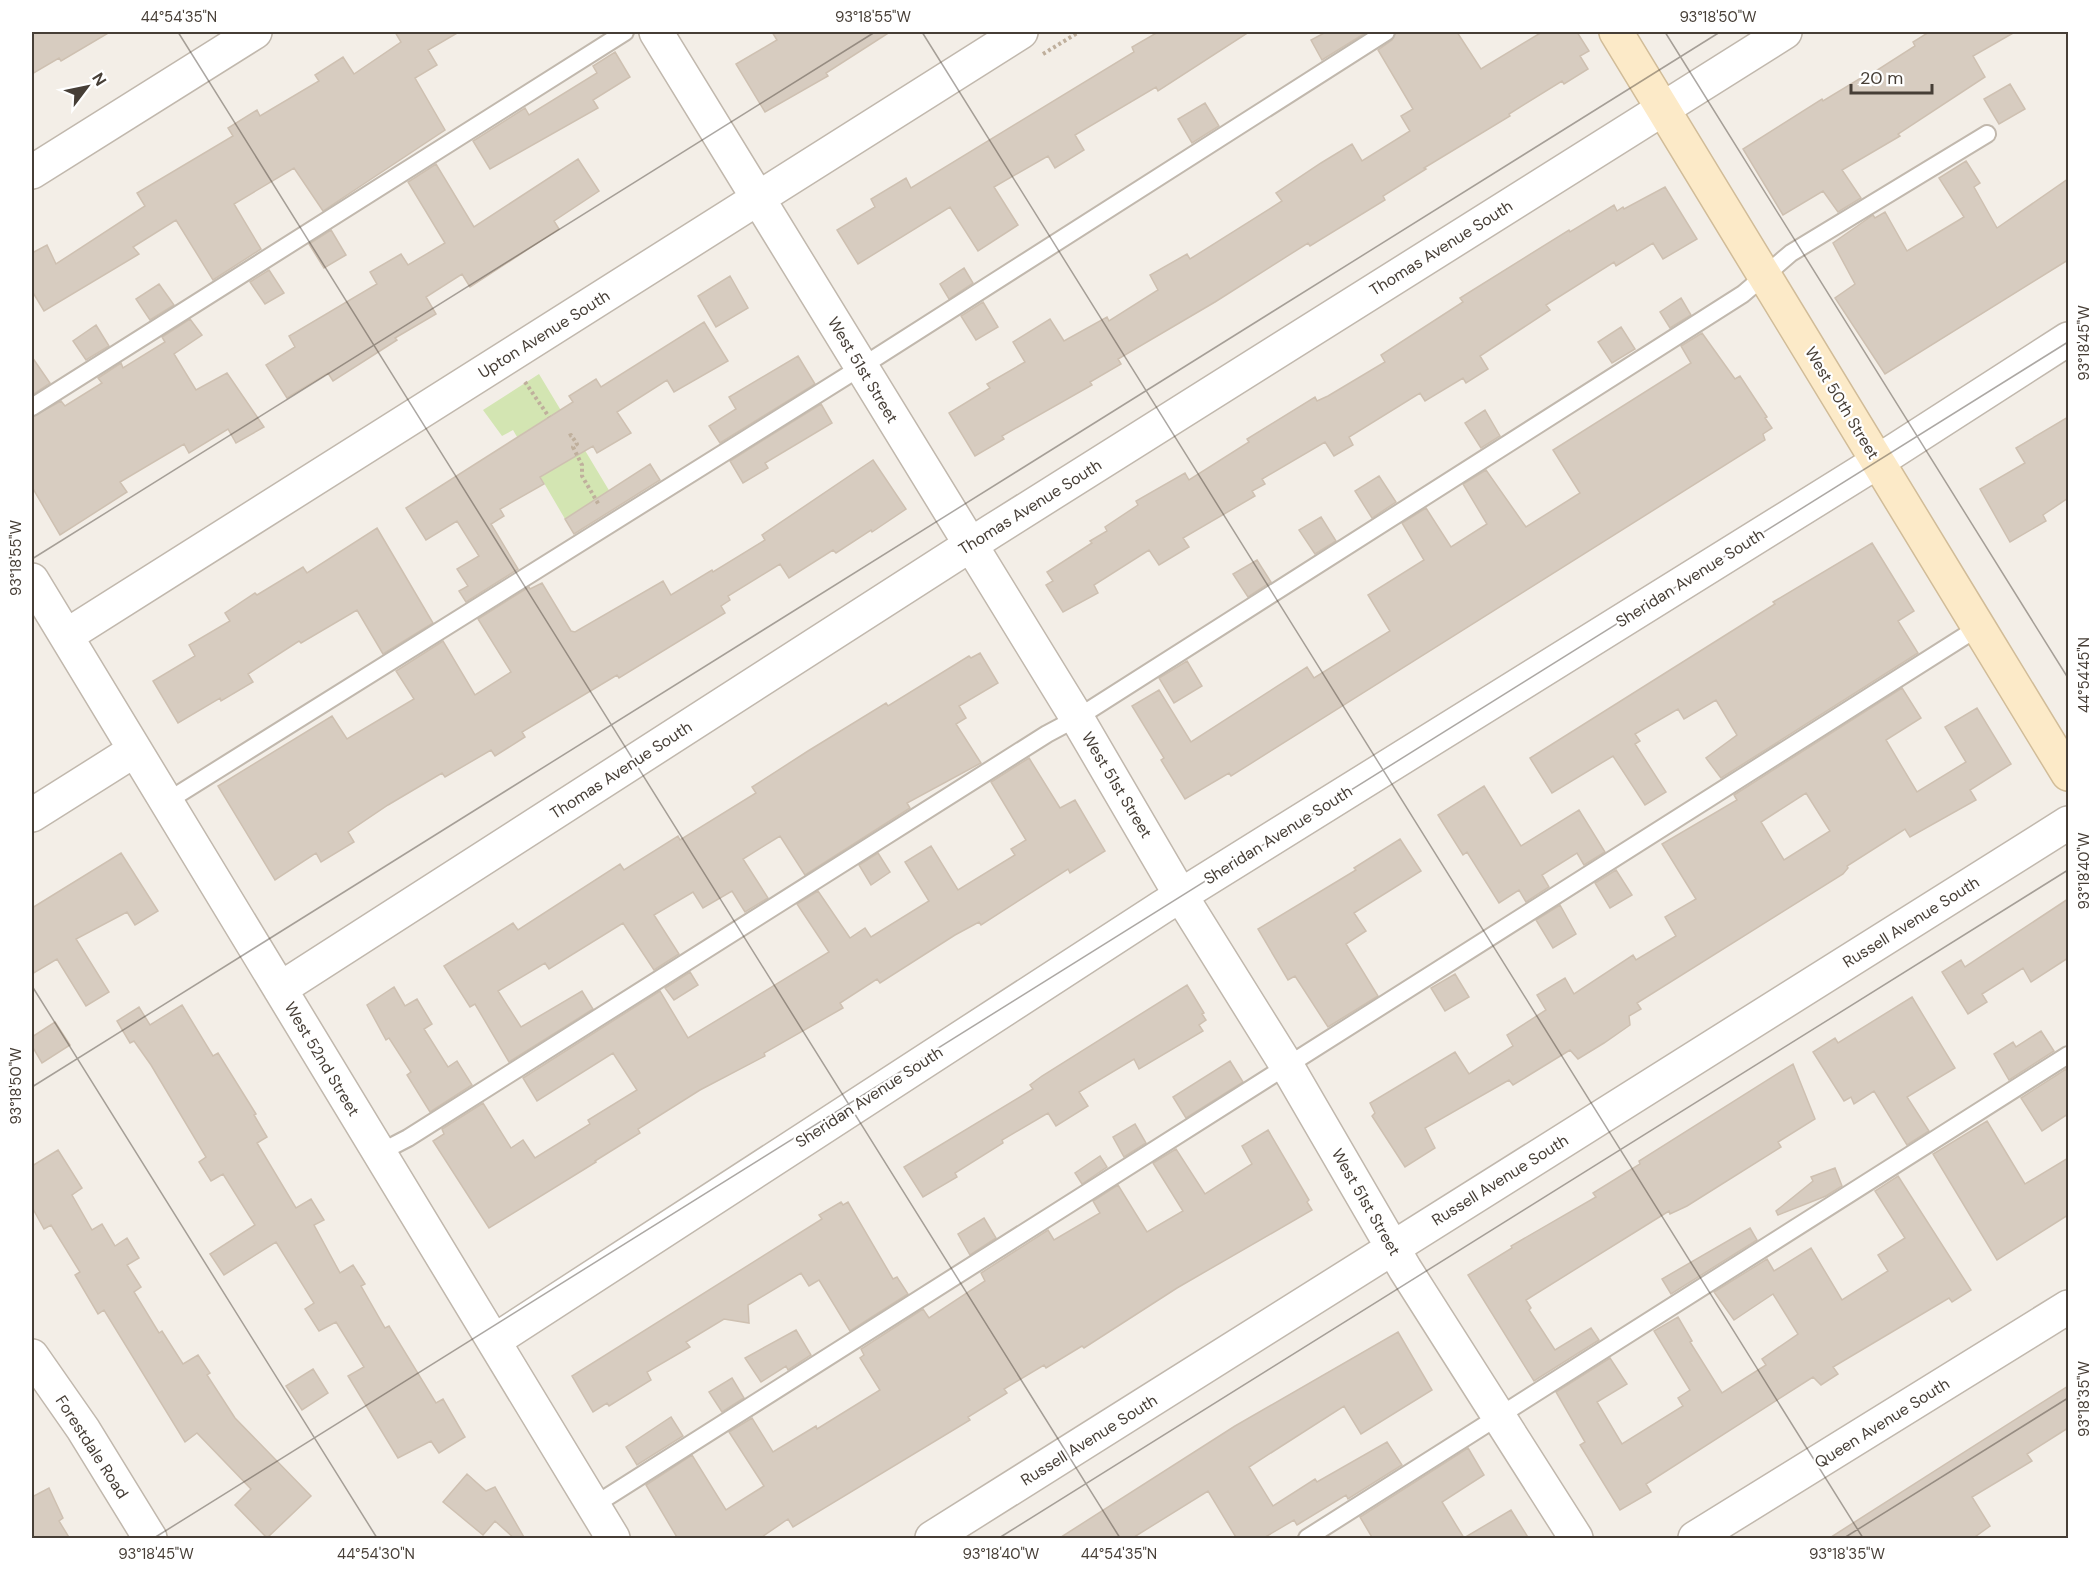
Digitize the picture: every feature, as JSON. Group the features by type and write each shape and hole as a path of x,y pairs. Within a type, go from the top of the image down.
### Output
{"main road":[{"name":"West 50th Street","path":"1616,32 1765,272 1877,462 2068,774"}],"street":[{"path":"32,172 255,32"},
{"name":"West 51st Street","path":"656,32 1077,718 1181,896 1287,1066 1393,1249 1500,1415 1576,1539"},
{"name":"Upton Avenue South","path":"66,636 1021,32"},
{"name":"Thomas Avenue South","path":"280,990 971,544 1785,32"},
{"name":"Sheridan Avenue South","path":"494,1341 1181,896 1877,462 2068,339"},
{"name":"West 52nd Street","path":"32,580 613,1539"},
{"path":"32,815 135,750"},
{"name":"Russell Avenue South","path":"932,1539 2068,824"},
{"name":"Queen Avenue South","path":"1695,1539 2068,1307"},
{"name":"Forestdale Road","path":"32,1356 83,1429 150,1539"}],"lane":[{"path":"32,407 625,32"},
{"path":"166,802 861,367 1386,32"},
{"path":"379,1153 418,1132 1047,734 1077,718 1743,294 1765,272 1791,253 1986,134"},
{"path":"593,1506 1979,627"},
{"path":"1307,1539 2068,1055"}],"path":[{"path":"525,381 549,417"},
{"path":"569,436 571,435 577,444 573,447 582,465 582,476 610,524"}],"green space":[{"path":"539,374 610,492 565,519 513,430 502,436 483,410"}],"building":[{"path":"32,32 110,32 61,61 59,58 32,74"},
{"path":"395,32 459,32 428,50 437,65 415,78 445,130 323,211 294,168 234,204 261,249 213,280 176,220 133,247 139,254 44,311 32,291 32,253 47,245 56,264 145,206 137,193 233,136 228,128 257,110 260,116 319,81 315,75 343,57 354,74 401,42"},
{"path":"772,32 890,32 826,73 828,76 765,112 736,64 777,40"},
{"path":"1158,32 1249,32 1158,91 1156,87 1075,135 1084,150 1055,168 1048,156 994,187 1018,225 978,251 950,207 858,264 837,230 875,207 871,199 906,178 911,188 1134,52 1132,47"},
{"path":"1326,32 1367,32 1322,60 1311,40"},
{"path":"1396,32 1457,32 1481,69 1542,32 1577,32 1589,51 1580,56 1588,69 1564,84 1562,81 1509,114 1510,116 1424,168 1426,169 1383,196 1385,200 1310,246 1308,243 1215,302 1118,359 1121,364 1090,382 1092,385 1002,436 1004,439 975,456 949,413 990,388 987,384 1025,362 1013,342 1050,319 1064,341 1107,317 1109,321 1158,290 1150,275 1187,254 1190,259 1282,201 1276,193 1321,163 1352,144 1362,161 1410,131 1401,116 1413,109 1378,50 1392,40"},
{"path":"1929,32 2015,32 1973,56 1985,77 1898,134 1900,136 1842,170 1861,198 1838,212 1823,191 1783,215 1743,149 1822,99 1823,101 1864,76 1865,78 1915,46 1913,42"},
{"path":"615,52 630,77 593,100 598,108 490,169 473,141 525,108 529,115 597,73 593,66"},
{"path":"2010,84 2025,109 1999,124 1984,99"},
{"path":"1205,103 1219,126 1192,143 1178,119"},
{"path":"578,159 599,191 554,221 559,229 470,287 462,274 426,297 436,314 395,338 397,340 333,381 328,373 287,398 266,365 295,347 289,336 377,284 370,272 401,254 408,265 445,243 408,182 436,164 474,227"},
{"path":"1966,161 1980,183 1974,187 1997,228 2068,179 2068,260 1885,374 1835,298 1855,284 1833,243 1873,215 1875,218 1885,212 1907,251 1964,217 1939,178"},
{"path":"1665,187 1697,239 1663,259 1653,243 1616,266 1614,262 1546,305 1550,310 1480,356 1488,369 1466,383 1463,378 1425,401 1420,393 1349,437 1353,445 1334,456 1325,442 1262,479 1265,484 1252,491 1255,496 1183,538 1189,547 1159,565 1149,550 1094,585 1098,593 1063,612 1046,585 1053,581 1047,572 1092,543 1090,541 1107,531 1105,527 1138,505 1136,501 1185,473 1189,480 1249,442 1247,439 1315,397 1317,401 1328,396 1385,362 1381,355 1463,302 1460,298 1569,230 1570,232 1614,205 1617,211 1623,207 1624,209"},
{"path":"331,230 346,255 324,268 309,244"},
{"path":"964,268 973,283 949,299 940,284"},
{"path":"269,270 284,293 265,304 250,282"},
{"path":"730,276 748,308 716,327 698,296"},
{"path":"159,284 174,305 150,320 136,299"},
{"path":"1681,298 1691,315 1670,328 1660,312"},
{"path":"983,302 998,327 976,340 961,316"},
{"path":"190,319 202,335 174,354 196,390 227,373 264,427 236,443 228,429 189,453 184,444 120,482 127,492 60,535 32,487 32,417 61,401 65,406 102,383 98,378 121,363 123,368 165,342 162,337"},
{"path":"704,322 728,361 674,392 667,380 617,412 631,433 597,453 593,446 540,477 544,484 500,509 504,516 491,524 518,569 466,602 459,591 468,586 457,569 479,556 457,521 426,540 406,508 573,402 569,396 596,379 601,387"},
{"path":"96,325 109,346 86,360 73,341"},
{"path":"1621,327 1635,349 1612,363 1598,342"},
{"path":"1702,333 1735,379 1740,376 1767,417 1765,418 1772,428 1763,434 1765,440 1231,776 1229,773 1185,799 1161,760 1164,758 1132,706 1159,690 1191,742 1307,667 1314,678 1390,631 1368,595 1424,560 1402,523 1426,508 1451,547 1487,524 1463,484 1486,470 1526,527 1580,493 1553,450 1691,363 1681,346"},
{"path":"798,356 815,384 720,443 709,426 736,409 729,397"},
{"path":"32,357 50,383 32,395"},
{"path":"821,404 832,423 765,463 768,468 743,483 730,461"},
{"path":"1485,410 1500,436 1481,448 1465,423"},
{"path":"2068,417 2068,498 2043,515 2046,521 2010,542 1980,489 2025,463 2016,448"},
{"path":"873,460 906,509 872,532 871,530 836,553 833,550 789,578 780,564 728,596 730,600 721,606 725,613 619,678 617,675 522,732 525,737 495,756 491,750 445,777 442,773 388,805 348,832 354,842 321,862 316,853 275,880 218,786 332,716 347,739 414,699 396,671 443,641 475,695 511,672 478,619 529,587 530,589 542,583 571,631 575,632 663,581 671,595 712,570 713,572 765,540 762,535"},
{"path":"650,464 660,480 574,534 565,519"},
{"path":"1379,476 1396,502 1372,518 1355,491"},
{"path":"1321,517 1336,541 1315,554 1299,530"},
{"path":"377,528 433,623 383,654 357,610 301,643 299,641 248,674 253,682 178,723 153,681 195,656 189,645 230,621 225,613 255,593 257,595 303,567 307,573"},
{"path":"1872,543 1914,611 1898,621 1918,653 1721,778 1706,758 1737,735 1716,700 1684,719 1678,709 1635,734 1640,741 1635,744 1666,792 1645,805 1613,756 1552,793 1530,758 1775,604 1773,602"},
{"path":"1257,560 1271,582 1248,597 1233,574"},
{"path":"980,653 998,683 959,706 966,718 956,724 981,763 907,803 910,808 805,875 780,836 743,859 768,898 745,912 732,891 703,908 693,892 654,915 679,954 654,970 623,923 549,969 545,963 498,991 521,1027 582,991 593,1009 509,1062 475,1004 470,1007 444,966 513,923 518,930 620,864 624,870 678,836 680,840 756,793 752,787 808,751 886,703 888,706 969,656 971,658"},
{"path":"1187,661 1202,686 1174,703 1159,678"},
{"path":"1902,688 1921,718 1886,740 1917,792 1966,762 1945,727 1977,708 2011,764 1970,790 1976,800 1910,837 1905,829 1847,866 1843,874 1637,1003 1641,1009 1629,1016 1630,1025 1604,1043 1578,1059 1570,1050 1513,1085 1509,1080 1425,1128 1435,1148 1405,1167 1372,1116 1375,1113 1370,1103 1455,1052 1469,1074 1513,1046 1507,1035 1546,1010 1537,995 1565,978 1574,994 1633,955 1636,960 1676,936 1665,917 1696,899 1662,844 1737,800 1734,795","holes":["1806,793 1830,831 1784,860 1761,822"]},
{"path":"1029,758 1060,808 1075,800 1105,851 1070,873 1068,869 981,925 979,922 955,935 880,983 877,979 840,1003 843,1008 764,1053 765,1056 700,1090 638,1129 640,1133 596,1162 489,1228 433,1141 444,1134 442,1129 483,1103 511,1148 523,1140 535,1158 590,1124 588,1120 637,1090 613,1053 537,1101 523,1078 660,991 688,1038 829,952 797,904 818,891 850,938 865,928 871,937 929,901 905,862 931,846 958,890 1015,855 1011,849 1026,840 991,782"},
{"path":"1484,786 1521,846 1579,810 1605,852 1584,865 1577,853 1542,875 1549,887 1526,902 1519,890 1499,903 1467,852 1463,855 1438,815"},
{"path":"1400,839 1421,871 1354,913 1366,931 1346,944 1378,996 1328,1027 1295,976 1288,980 1258,929 1356,870 1354,868"},
{"path":"121,853 158,911 135,925 127,912 76,939 109,992 86,1006 57,959 32,974 32,908"},
{"path":"878,853 890,872 871,885 859,865"},
{"path":"1616,870 1632,895 1610,908 1595,883"},
{"path":"2068,899 2068,958 2031,982 2023,968 1982,994 1987,1002 1968,1014 1942,972 1961,960 1965,967"},
{"path":"1560,905 1576,934 1553,948 1536,920"},
{"path":"690,972 698,985 674,1000 665,988"},
{"path":"1455,974 1469,997 1445,1011 1431,988"},
{"path":"1187,985 1204,1013 1202,1014 1206,1020 1199,1025 1203,1031 1139,1069 1134,1059 1079,1092 1088,1106 1056,1126 1048,1113 1002,1140 1003,1143 955,1173 957,1177 923,1197 904,1167 1033,1089 1030,1085 1042,1076"},
{"path":"394,987 405,1006 417,999 432,1024 424,1029 448,1067 457,1061 472,1085 430,1112 407,1075 411,1072 389,1038 386,1040 367,1005"},
{"path":"1912,997 1955,1068 1907,1097 1929,1131 1907,1145 1874,1091 1854,1104 1851,1097 1844,1101 1813,1052 1835,1038 1838,1043"},
{"path":"182,1005 213,1056 218,1053 256,1114 254,1115 267,1137 257,1143 296,1208 311,1199 324,1220 314,1225 340,1273 353,1265 365,1284 361,1286 385,1328 389,1326 436,1403 443,1399 465,1437 439,1453 431,1441 398,1458 348,1376 364,1367 336,1322 319,1331 305,1309 314,1303 276,1242 224,1275 210,1254 255,1225 223,1174 211,1181 199,1162 206,1157 151,1065 134,1041 130,1043 117,1021 139,1007 150,1025"},
{"path":"55,1022 70,1045 42,1063 32,1046 32,1037"},
{"path":"2041,1031 2054,1051 2009,1080 1994,1054 2013,1042 2016,1047"},
{"path":"1230,1061 1243,1082 1186,1118 1173,1097"},
{"path":"1793,1064 1815,1119 1778,1142 1781,1147 1687,1206 1670,1214 1669,1211 1526,1300 1531,1308 1529,1310 1555,1350 1591,1328 1599,1340 1534,1381 1468,1275 1512,1248 1511,1246 1596,1197 1593,1193 1640,1164 1639,1161"},
{"path":"2066,1069 2068,1073 2068,1114 2042,1131 2021,1098"},
{"path":"1987,1121 2025,1184 2068,1158 2068,1215 1997,1260 1933,1154"},
{"path":"1135,1124 1146,1143 1124,1157 1113,1137"},
{"path":"1268,1130 1309,1200 1307,1202 1312,1210 1177,1288 1084,1348 1082,1346 1046,1368 1044,1365 1004,1389 1007,1393 968,1417 970,1420 793,1527 788,1519 759,1539 678,1539 646,1485 692,1455 726,1510 764,1486 729,1432 752,1418 773,1452 816,1426 817,1429 880,1390 860,1358 864,1355 861,1349 923,1309 929,1318 985,1281 981,1273 1048,1230 1054,1240 1100,1213 1093,1201 1118,1185 1147,1232 1183,1211 1153,1163 1176,1149 1205,1194 1252,1164 1242,1146"},
{"path":"58,1150 82,1188 72,1195 92,1230 102,1224 115,1246 127,1238 139,1258 127,1265 141,1287 134,1292 159,1333 162,1331 183,1364 198,1355 210,1373 207,1375 235,1418 311,1496 267,1538 235,1505 251,1489 197,1433 185,1442 104,1310 98,1314 75,1275 80,1272 51,1225 44,1229 32,1207 32,1166"},
{"path":"1100,1156 1107,1167 1082,1184 1075,1173"},
{"path":"1835,1168 1842,1186 1826,1196 1778,1215 1776,1211 1813,1181 1811,1177"},
{"path":"1898,1176 1971,1290 1952,1302 1949,1298 1833,1367 1838,1374 1821,1385 1813,1377 1646,1484 1651,1492 1620,1510 1580,1445 1585,1442 1556,1392 1610,1358 1627,1384 1597,1402 1622,1444 1683,1406 1678,1398 1690,1390 1654,1331 1678,1317 1692,1341 1690,1342 1722,1393 1766,1365 1762,1359 1798,1334 1773,1294 1734,1320 1714,1292 1767,1259 1774,1271 1811,1248 1842,1300 1888,1271 1878,1255 1905,1238 1875,1191"},
{"path":"841,1202 843,1205 848,1202 893,1279 897,1277 908,1294 850,1331 819,1280 809,1286 801,1273 748,1305 749,1323 724,1319 686,1342 690,1347 647,1372 651,1380 609,1406 607,1403 593,1412 572,1376 822,1219 819,1215"},
{"path":"984,1218 996,1238 970,1255 958,1234"},
{"path":"1750,1228 1757,1240 1671,1294 1662,1279"},
{"path":"796,1330 811,1355 788,1370 786,1366 761,1382 745,1358"},
{"path":"1398,1332 1432,1390 1361,1434 1344,1406 1249,1467 1273,1506 1315,1479 1317,1482 1387,1442 1402,1465 1348,1499 1346,1495 1297,1525 1294,1520 1262,1539 1237,1539 1208,1491 1131,1539 1058,1539 1235,1426"},
{"path":"313,1369 328,1393 302,1410 286,1386"},
{"path":"732,1378 744,1398 722,1412 709,1392"},
{"path":"2068,1386 2068,1428 2027,1454 2032,1461 1972,1497 1990,1526 1972,1539 1828,1539"},
{"path":"671,1417 683,1436 637,1465 626,1447"},
{"path":"1468,1448 1484,1475 1442,1502 1464,1538 1511,1510 1529,1539 1373,1539 1360,1517"},
{"path":"467,1474 486,1491 495,1487 525,1539 515,1539 495,1521 483,1535 443,1502"},
{"path":"49,1488 63,1518 59,1521 70,1539 32,1539 32,1497"}]}
